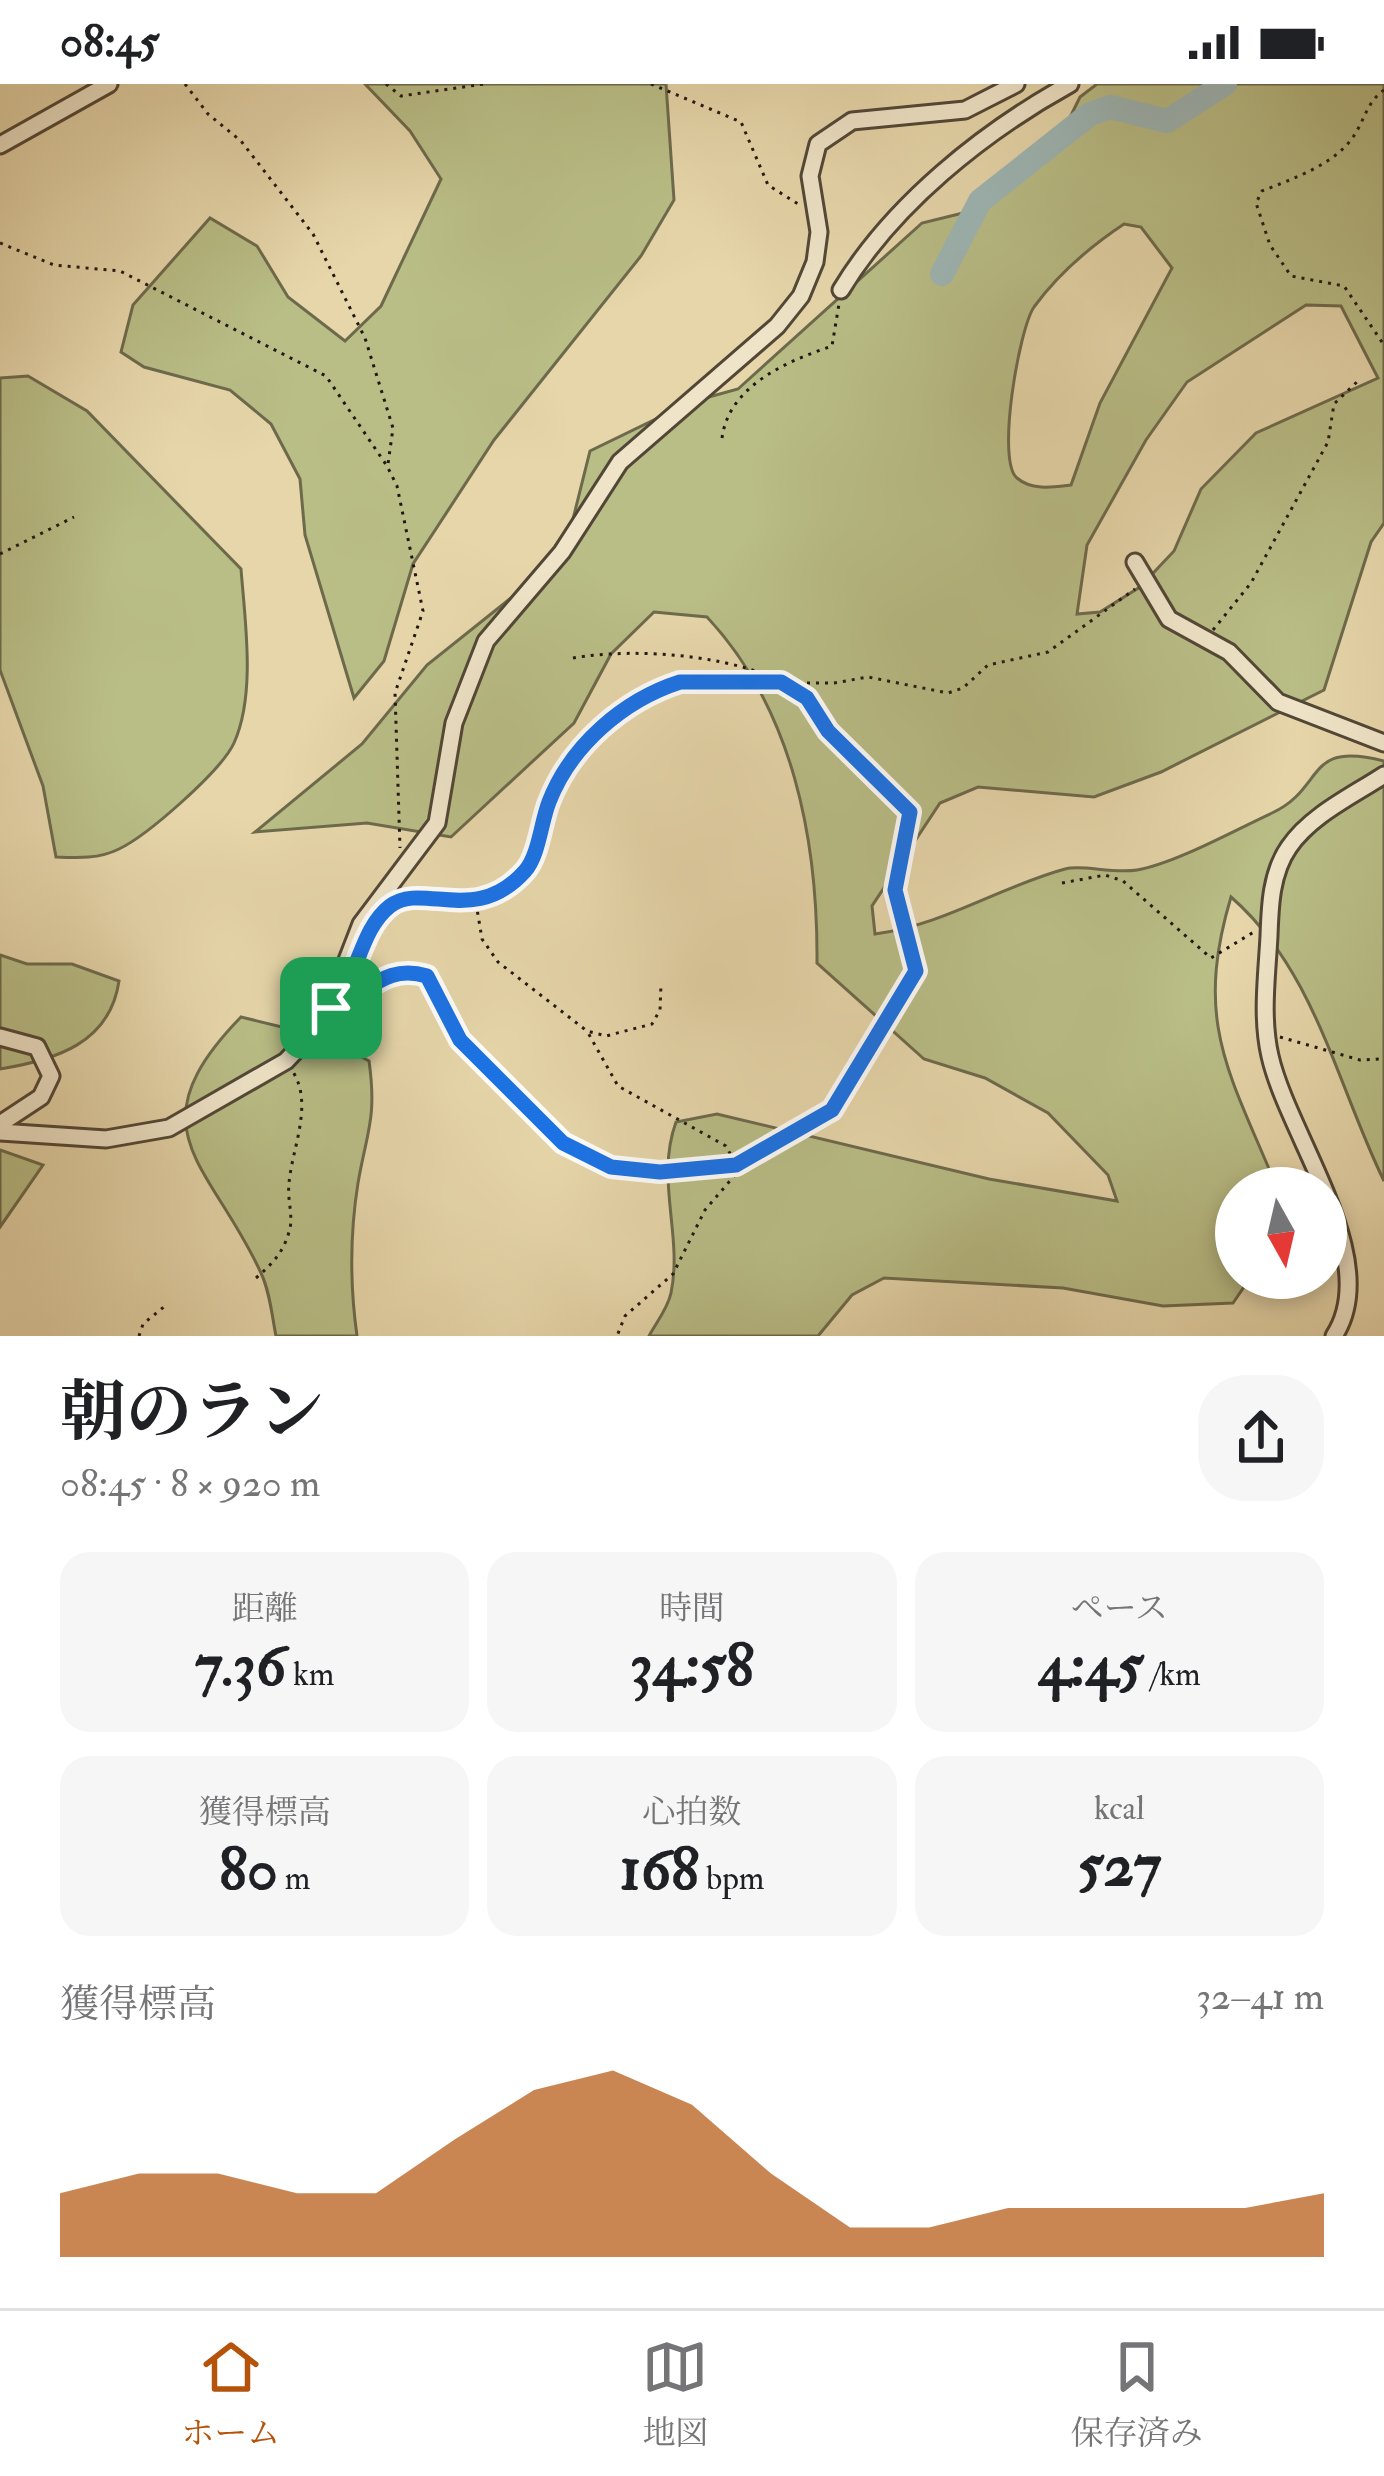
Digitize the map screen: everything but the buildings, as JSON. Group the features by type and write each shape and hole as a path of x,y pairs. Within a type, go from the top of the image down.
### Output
{"street":[{"path":"0,145 109,84"},
{"path":"0,1128 106,1139 142,1135 227,1098 286,1061 337,1002 361,924 436,823 454,723 486,641 562,552 620,462 777,326 801,296 815,262 811,160 832,129 881,116 965,110 1016,84"},
{"path":"841,290 866,248 968,153 1019,112 1070,84"},
{"path":"1135,562 1169,620 1248,667 1278,702 1384,743"},
{"path":"1334,1336 1358,1297 1355,1256 1332,1194 1279,1084 1267,1035 1272,889 1288,848 1320,816 1384,776"},
{"path":"0,1036 38,1047 51,1076 40,1097 0,1128"}],"path":[{"path":"185,84 208,114 241,141 314,234 365,338 393,428 387,466"},
{"path":"386,84 401,96 484,84"},
{"path":"651,84 741,122 768,185 815,211"},
{"path":"1384,90 1369,103 1351,140 1306,173 1262,191 1256,203 1270,245 1291,276 1344,286 1384,346"},
{"path":"0,243 54,265 120,272 326,376 387,466 397,485 423,611 395,693 399,845 405,861"},
{"path":"722,438 724,419 776,365 832,346 841,290"},
{"path":"1206,642 1224,611 1251,584 1328,442 1334,404 1360,379"},
{"path":"0,554 74,517"},
{"path":"391,904 409,898 476,902 492,897 528,868 550,797 588,739 646,693 680,682 868,677 948,693 963,688 988,665 1048,652 1146,580"},
{"path":"337,1002 384,976 405,970 427,976 460,1040 563,1143 611,1167 660,1172 736,1165 832,1110 916,971 895,890 910,812 828,731 807,698 781,682 725,664 618,650 572,658"},
{"path":"1062,883 1106,875 1124,880 1210,958 1269,923"},
{"path":"476,902 482,939 498,962 587,1031 618,1086 726,1147 736,1165"},
{"path":"587,1031 606,1036 652,1024 661,985"},
{"path":"1267,1035 1328,1047 1360,1060 1379,1059"},
{"path":"256,1278 279,1257 291,1227 288,1181 298,1152 300,1082 286,1061"},
{"path":"617,1336 626,1316 673,1274 736,1165"},
{"path":"139,1336 143,1324 164,1306"}],"green space":[{"path":"365,84 666,84 674,200 641,256 494,440 413,564 384,661 354,698 305,535 300,479 271,424 230,390 144,367 121,352 133,305 210,218 257,246 288,297 345,341 381,306 441,179 410,131"},
{"path":"1097,84 1384,84 1384,523 1371,542 1324,690 1161,772 1094,797 978,787 940,803 872,906 875,934 925,923 1065,869 1127,871 1169,861 1289,803 1328,762 1358,756 1384,761 1384,1181 1304,994 1260,926 1231,897 1220,941 1216,1015 1232,1079 1268,1167 1215,1167 1215,1299 1236,1299 1233,1303 1163,1306 1063,1288 884,1278 852,1295 818,1336 649,1336 665,1310 674,1271 668,1165 676,1122 717,1114 989,1179 1117,1201 1108,1175 1048,1113 985,1078 924,1059 817,963 812,870 795,778 761,693 736,653 707,617 654,612 611,654 574,723 451,837 367,823 255,832 362,744 427,665 546,570 570,531 590,451 691,402 738,389 922,223 971,211 1053,152 1080,97","holes":["1124,224 1141,227 1172,268 1100,403 1071,485 1029,485 1011,467 1009,447 1016,366 1028,320 1034,307 1087,251","1306,305 1341,306 1378,378 1256,433 1201,489 1174,551 1140,587 1100,612 1077,614 1087,545 1146,440 1187,382"]},
{"path":"28,376 87,411 241,569 247,680 234,743 200,785 132,842 80,858 56,857 43,786 0,670 0,378"},
{"path":"0,955 27,964 72,964 119,981 114,1002 92,1034 77,1045 41,1060 0,1069"},
{"path":"241,1017 323,1037 369,1061 371,1111 352,1240 357,1336 276,1336 261,1273 191,1146 186,1118 191,1089 208,1056"},
{"path":"0,1150 43,1165 0,1227"}],"waterway":[{"path":"942,274 980,201 1090,114 1110,107 1167,121 1225,84"}],"route":[{"path":"680,682 781,682 807,698 828,731 910,812 895,890 916,971 832,1110 736,1165 660,1172 611,1167 563,1143 460,1040 427,976 405,970 384,976 331,1008 343,997 378,920 391,904 409,898 476,902 492,897 528,868 550,797 588,739 646,693 680,682"}]}
